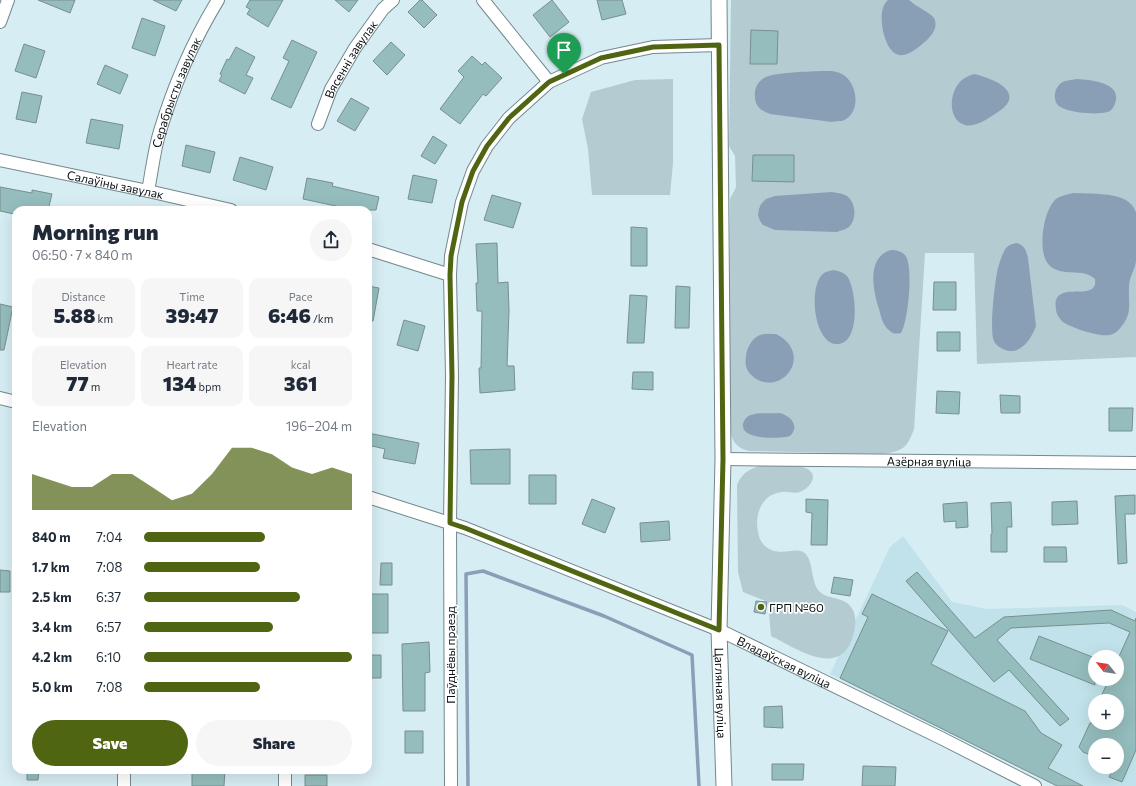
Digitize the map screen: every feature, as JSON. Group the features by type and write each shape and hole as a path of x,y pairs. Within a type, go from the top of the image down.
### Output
{"street":[{"path":"0,22 8,0"},
{"name":"Серабрысты завулак","path":"148,191 159,132 182,70 201,28 218,0"},
{"name":"Вясенні завулак","path":"318,124 331,89 355,48 383,9 393,0"},
{"path":"483,0 549,82"},
{"name":"Цагляная вуліца","path":"719,0 723,459 719,630 724,786"},
{"name":"Паўднёвы праезд","path":"451,786 450,523 452,376 450,275 451,256 462,202 473,171 487,146 509,118 549,82 601,58 616,54 653,47 719,45"},
{"name":"Салаўіны завулак","path":"0,160 214,206"},
{"path":"372,250 450,275"},
{"path":"0,398 12,401"},
{"name":"Азёрная вуліца","path":"723,459 1136,463"},
{"name":"Владаўская вуліца","path":"372,498 465,528 719,630 1036,786"},
{"path":"124,774 124,786"},
{"path":"285,774 285,786"}],"shaded area":[{"path":"731,0 1136,0 1136,357 977,364 974,253 925,253 914,429 906,445 894,452 882,454 749,451 744,450 737,445 732,438 730,424 730,199 736,187 735,156 729,146"},
{"path":"888,0 909,0 934,18 934,31 929,38 915,50 905,55 896,54 889,47 886,41 882,28 882,14 883,7"},
{"path":"831,71 842,74 852,84 856,98 855,105 853,112 842,121 832,122 770,114 762,110 756,103 756,89 758,84 764,78 783,73"},
{"path":"974,74 990,79 1004,87 1008,92 1009,98 1006,105 998,112 978,124 969,126 959,122 955,118 952,100 953,94 959,83 966,77"},
{"path":"673,79 673,163 670,195 592,195 588,149 582,119 591,92 635,80"},
{"path":"1077,79 1096,81 1113,89 1116,94 1116,100 1111,110 1105,113 1082,113 1067,110 1057,104 1055,94 1057,87 1065,81"},
{"path":"832,192 847,196 854,207 852,224 849,227 837,232 775,230 763,225 760,221 758,215 759,209 761,204 766,199 775,196"},
{"path":"1073,193 1104,194 1119,197 1131,204 1136,212 1136,261 1129,283 1129,312 1125,322 1116,332 1111,335 1099,335 1073,327 1063,322 1057,313 1056,300 1061,294 1090,290 1094,286 1095,279 1090,275 1054,269 1045,259 1043,252 1042,243 1044,223 1050,207 1058,198"},
{"path":"1017,243 1022,245 1027,253 1036,326 1028,342 1024,346 1014,351 1009,351 1000,347 994,341 992,327 993,305 998,268 1001,258 1007,247 1011,244"},
{"path":"891,250 898,251 905,255 908,261 910,281 908,307 904,327 901,333 898,334 891,332 884,324 877,302 873,275 878,260 883,254"},
{"path":"833,270 847,276 853,292 855,304 855,316 850,336 844,342 836,344 828,341 822,334 815,312 816,288 819,279 824,273"},
{"path":"766,334 776,334 787,342 793,351 794,360 791,369 785,376 777,381 768,383 758,380 750,374 747,368 746,357 750,344 756,337"},
{"path":"780,413 788,416 793,422 794,429 790,436 770,438 754,436 744,429 743,423 746,418 750,416"},
{"path":"762,465 800,466 812,473 813,478 809,486 804,490 797,493 776,493 766,499 758,513 757,524 761,542 765,546 781,552 803,552 809,559 814,582 819,591 826,596 844,601 853,610 855,625 853,636 847,649 838,656 828,658 816,657 771,636 768,602 743,592 738,572 737,485 741,477 746,472"},
{"path":"903,536 952,602 987,609 1122,605 1136,612 1136,786 1057,786 830,674 890,547"}],"building":[{"path":"38,0 75,0 70,13"},
{"path":"153,0 182,0 176,11"},
{"path":"250,0 283,0 268,27 247,14 250,9 246,7"},
{"path":"335,0 358,0 349,12"},
{"path":"420,0 422,0 437,15 424,28 408,12"},
{"path":"552,0 569,22 550,37 533,15"},
{"path":"597,0 622,0 626,14 602,20"},
{"path":"142,18 165,26 155,56 132,48"},
{"path":"751,30 778,31 777,64 750,64"},
{"path":"292,40 317,52 291,108 271,99 289,61 283,58"},
{"path":"391,42 405,55 387,75 373,61"},
{"path":"24,44 45,51 36,78 15,71"},
{"path":"236,47 255,57 246,75 253,78 245,94 219,81 222,75 220,74 227,59 229,60"},
{"path":"472,56 482,65 485,62 502,78 486,96 483,94 460,124 440,109 464,77 458,71"},
{"path":"105,65 128,75 120,94 97,84"},
{"path":"22,92 42,96 36,123 16,119"},
{"path":"351,98 369,108 355,131 337,121"},
{"path":"91,119 123,125 119,149 86,143"},
{"path":"433,136 447,145 435,164 421,156"},
{"path":"186,145 215,152 210,173 182,166"},
{"path":"753,155 794,155 794,182 752,181"},
{"path":"240,157 273,167 266,190 233,180"},
{"path":"413,175 437,180 432,203 408,199"},
{"path":"307,178 333,183 332,186 379,197 376,210 372,210 372,206 336,206 303,199"},
{"path":"0,187 32,193 32,190 52,194 49,206 12,206 12,214 0,211"},
{"path":"492,195 521,203 513,228 484,220"},
{"path":"631,227 647,228 647,266 631,266"},
{"path":"497,243 498,283 508,282 509,310 507,366 514,366 515,390 480,393 479,368 481,368 482,311 477,311 476,283 478,283 476,244"},
{"path":"934,282 956,282 956,310 933,310"},
{"path":"676,286 690,287 689,328 675,328"},
{"path":"372,287 379,288 372,321"},
{"path":"630,295 647,296 644,343 627,343"},
{"path":"0,304 12,307 12,312 4,350 0,350"},
{"path":"404,320 425,326 418,351 397,345"},
{"path":"937,332 960,332 960,351 937,351"},
{"path":"633,372 653,372 653,390 632,389"},
{"path":"937,391 960,392 959,414 936,413"},
{"path":"1000,395 1020,396 1020,413 1001,413"},
{"path":"1109,408 1133,408 1132,431 1109,431"},
{"path":"372,434 419,443 415,464 383,458 385,449 372,446"},
{"path":"510,449 510,484 471,484 470,450"},
{"path":"529,475 556,475 556,504 529,504"},
{"path":"1135,495 1135,514 1125,514 1127,563 1118,564 1115,496"},
{"path":"592,499 615,508 605,533 582,524"},
{"path":"806,499 828,500 827,545 811,545 812,513 806,512"},
{"path":"1077,501 1078,524 1052,525 1052,502"},
{"path":"967,502 968,527 956,528 956,521 944,522 943,504"},
{"path":"1011,502 1012,527 1007,527 1007,552 991,552 991,503"},
{"path":"669,521 670,540 641,542 640,523"},
{"path":"1044,547 1066,547 1067,562 1044,562"},
{"path":"381,563 392,563 392,585 380,585"},
{"path":"0,570 10,571 10,592 0,592"},
{"path":"917,572 975,638 1004,617 1111,610 1135,621 1136,618 1136,750 1122,782 1109,777 1110,774 1124,774 1124,738 1088,738 1088,754 1083,752 1079,747 1088,727 1088,730 1124,730 1124,694 1102,694 1106,686 1124,686 1124,650 1122,650 1130,632 1109,623 1011,628 997,640 1069,719 1060,726 1009,670 994,682 906,581"},
{"path":"834,577 853,580 850,596 831,593"},
{"path":"372,594 388,594 388,633 372,633"},
{"path":"872,594 948,631 931,664 1025,711 1041,733 1062,745 1048,768 1083,786 1057,786 840,678 868,617 862,614"},
{"name":"ГРП №60","path":"756,601 767,602 765,614 754,612"},
{"path":"1039,636 1088,655 1088,682 1030,659"},
{"path":"429,642 430,672 425,673 425,711 403,711 402,644"},
{"path":"372,655 381,655 381,678 372,678"},
{"path":"782,706 783,728 764,727 764,707"},
{"path":"405,731 423,731 423,753 405,753"},
{"path":"772,764 804,764 803,780 772,780"},
{"path":"863,766 896,767 895,786 862,786"},
{"path":"27,774 39,774 38,780 27,780"},
{"path":"192,774 225,774 224,786 192,786"},
{"path":"305,775 327,775 327,786 305,786"}],"waterway":[{"path":"468,786 466,574 483,571 604,616 692,655 699,786"}],"place":[{"name":"ГРП №60","path":"761,607"}],"route":[{"path":"719,45 723,459 719,630 450,523 452,376 450,275 451,256 462,202 473,171 487,146 509,118 549,82 564,74 601,58 653,47 719,45"}]}
